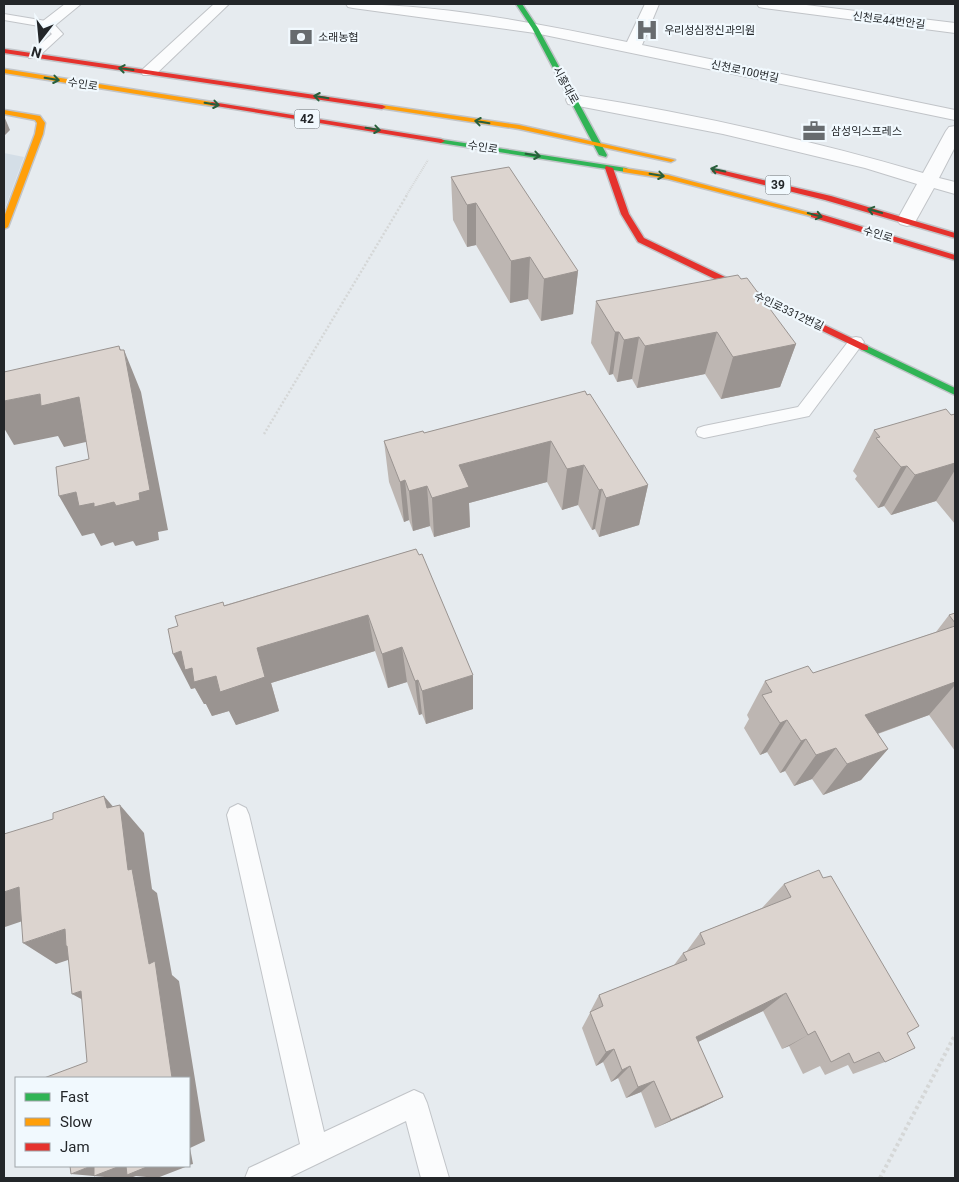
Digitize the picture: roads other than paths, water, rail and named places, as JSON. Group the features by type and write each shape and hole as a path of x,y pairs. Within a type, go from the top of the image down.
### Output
{"main road":[{"name":"시흥대로","path":"519,4 535,28 609,168"},
{"name":"수인로","path":"4,51 519,127 679,162"},
{"name":"수인로","path":"4,71 668,177 850,225 955,258"},
{"path":"4,112 37,118 41,124 39,134 7,210 4,227"},
{"name":"수인로3312번길","path":"609,168 625,214 641,240 856,342 955,392"},
{"name":"수인로","path":"708,168 907,220 955,236"}],"street":[{"path":"48,24 74,4"},
{"path":"149,72 222,4"},
{"name":"신천로100번길","path":"352,4 535,28 955,115"},
{"path":"633,47 652,4"},
{"name":"신천로44번안길","path":"764,4 955,28"},
{"path":"574,100 616,106 711,126 873,165 928,182 955,188"},
{"path":"907,220 955,131"}],"lane":[{"path":"4,18 48,24 58,34 33,56"},
{"path":"704,432 803,412 856,342"},
{"path":"238,815 315,1150"},
{"path":"258,1178 414,1103 435,1178"}],"place":[{"name":"우리성심정신과의원","path":"647,30"},
{"name":"소래농협","path":"301,37"},
{"name":"삼성익스프레스","path":"814,131"}]}
